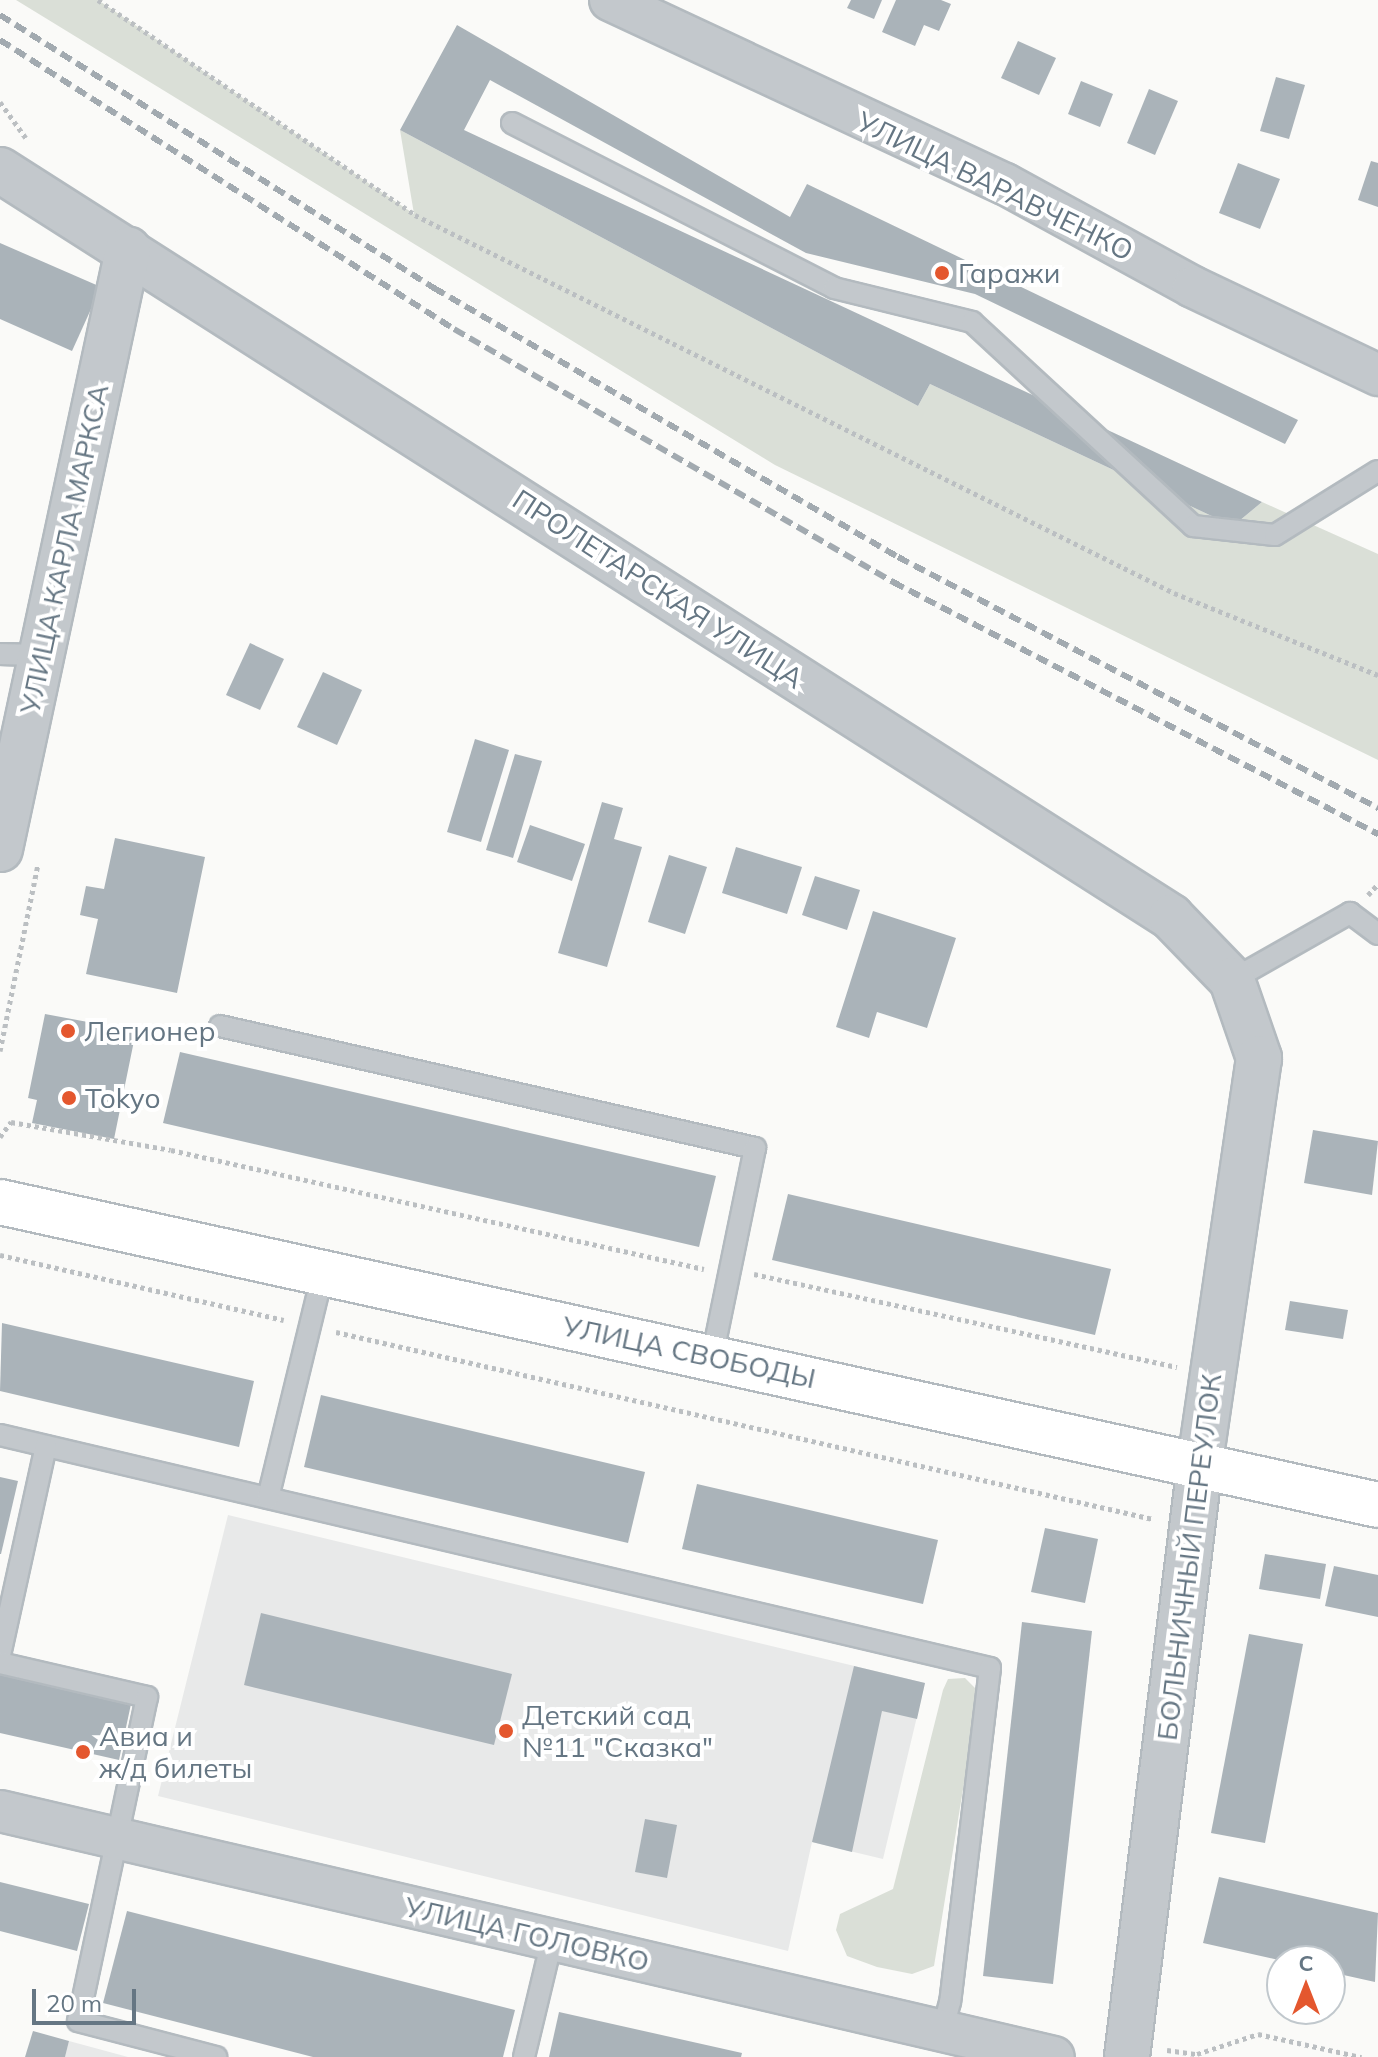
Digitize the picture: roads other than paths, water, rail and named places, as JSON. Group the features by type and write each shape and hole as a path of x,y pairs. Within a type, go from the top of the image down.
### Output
{"main road":[{"name":"УЛИЦА СВОБОДЫ","path":"0,1202 1378,1505"}],"street":[{"name":"УЛИЦА ВАРАВЧЕНКО","path":"610,0 1005,184 1193,287 1378,375"},
{"name":"ПРОЛЕТАРСКАЯ УЛИЦА","path":"0,170 1171,917 1232,980 1259,1058"},
{"name":"УЛИЦА КАРЛА МАРКСА","path":"0,849 21,655 128,250"},
{"name":"БОЛЬНИЧНЫЙ ПЕРЕУЛОК","path":"1128,2051 1200,1464 1259,1058"},
{"name":"УЛИЦА ГОЛОВКО","path":"0,1811 552,1940 959,2042 1054,2057"}],"lane":[{"path":"512,123 834,288 972,322 1193,526 1275,535 1378,471"},
{"path":"1232,980 1350,913 1378,934"},
{"path":"220,1026 755,1148 712,1357"},
{"path":"268,1498 323,1272"},
{"path":"0,1435 990,1668 950,2002 959,2042"},
{"path":"0,1655 46,1446"},
{"path":"0,1663 147,1697 78,2021 216,2057"},
{"path":"524,2057 552,1940"}],"railway":[{"path":"0,15 434,288 898,557 1378,808"},
{"path":"0,40 454,329 893,582 1378,834"}],"place":[{"name":"Гаражи","path":"942,273"},
{"name":"Легионер","path":"68,1031"},
{"name":"Tokyo","path":"69,1098"},
{"name":"Детский сад №11 \"Сказка\"","path":"506,1731"},
{"name":"Авиа и ж/д билеты","path":"83,1752"}]}
